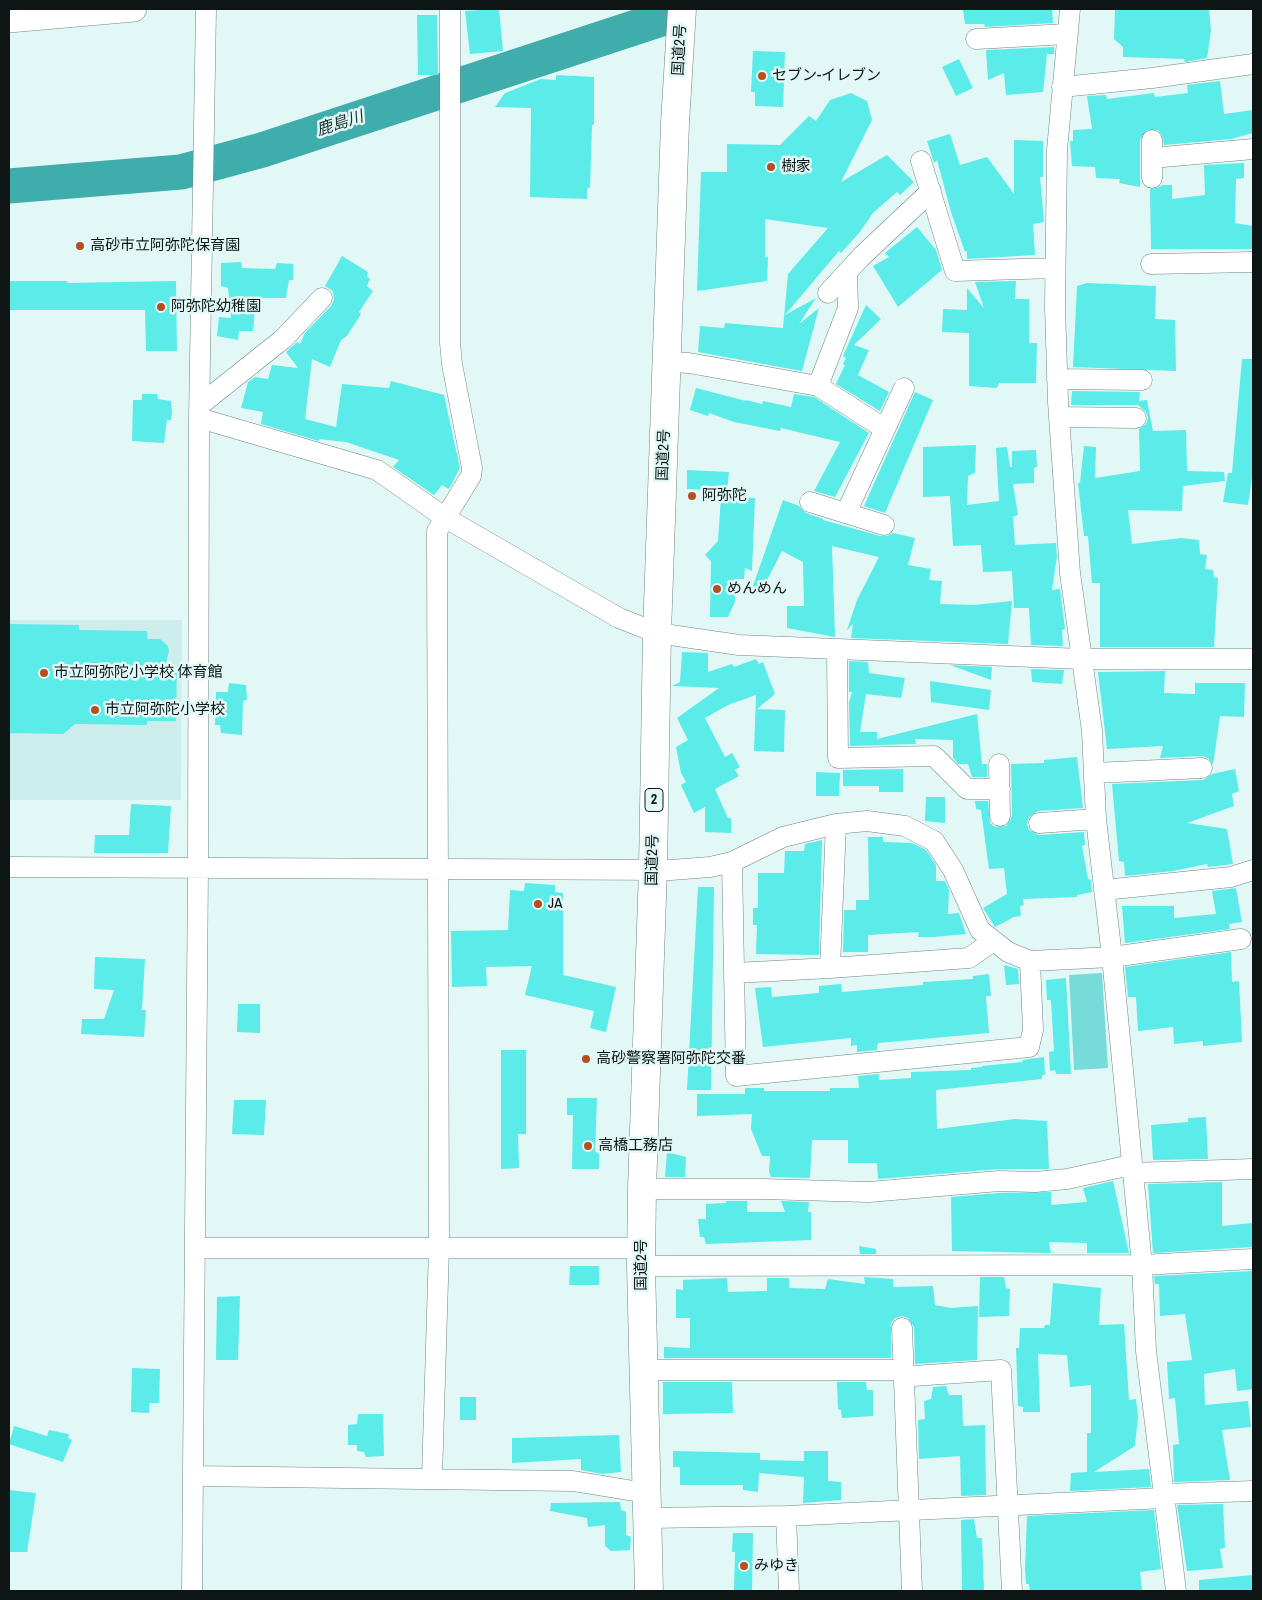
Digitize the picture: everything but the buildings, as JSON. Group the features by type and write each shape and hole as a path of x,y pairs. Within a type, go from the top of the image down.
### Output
{"highway":[{"name":"国道2号","path":"649,1591 641,1257 642,1189 653,869 657,633 675,123 682,9"}],"street":[{"path":"9,20 134,9"},
{"path":"192,1591 200,411 206,9"},
{"path":"432,1477 438,1248 439,868 437,834 437,531 471,476 472,468 452,364 450,343 450,9"},
{"path":"1070,9 1057,150 1055,268 1059,417 1070,573 1092,731 1096,819 1112,957 1142,1265 1146,1351 1176,1591"},
{"path":"976,39 1051,33 1068,34"},
{"path":"1062,87 1152,78 1253,64"},
{"path":"1152,158 1253,149"},
{"path":"921,161 955,271 1055,268"},
{"path":"828,294 847,272 930,191"},
{"path":"1151,264 1253,262"},
{"path":"818,386 848,308 847,272"},
{"path":"200,411 283,340 322,298"},
{"path":"668,362 689,363 818,386 885,429"},
{"path":"1057,379 1142,380"},
{"path":"846,513 904,388"},
{"path":"200,411 377,470 444,517 619,618 657,633 739,645 1082,659 1253,659"},
{"path":"1059,417 1136,418"},
{"path":"810,502 884,525"},
{"path":"836,648 838,758 934,756 967,789 1000,789"},
{"path":"999,764 1000,816"},
{"path":"1094,773 1202,768"},
{"path":"1039,824 1096,819"},
{"path":"9,867 653,869 710,867 732,862 783,836 836,824 867,821 905,826 934,841 953,870 980,930 1008,952 1030,961 1112,957 1241,939"},
{"path":"830,968 836,824"},
{"path":"732,862 736,1076 1030,1047 1033,1030 1030,961"},
{"path":"1104,890 1231,877 1253,870"},
{"path":"735,973 969,958 993,941"},
{"path":"642,1189 762,1189 869,1192 999,1181 1035,1182 1132,1169 1253,1169"},
{"path":"195,1248 438,1248 641,1257 1142,1265 1253,1259"},
{"path":"902,1328 912,1591"},
{"path":"644,1370 892,1370 914,1376 1002,1370 1012,1591"},
{"path":"193,1476 432,1477 452,1480 573,1481 647,1505 786,1516 1008,1506 1253,1491"},
{"path":"786,1516 790,1591"}],"shaded area":[{"name":"市立阿弥陀小学校","path":"9,620 182,620 181,800 9,800"},
{"path":"1102,973 1108,1068 1074,1070 1069,975"}],"waterway":[{"name":"鹿島川","path":"9,186 181,172 262,150 661,19"}],"place":[{"name":"セブン-イレブン","path":"762,76"},
{"name":"樹家","path":"771,167"},
{"name":"高砂市立阿弥陀保育園","path":"80,246"},
{"name":"阿弥陀幼稚園","path":"161,307"},
{"name":"阿弥陀","path":"692,496"},
{"name":"めんめん","path":"717,589"},
{"name":"市立阿弥陀小学校 体育館","path":"44,673"},
{"name":"市立阿弥陀小学校","path":"95,710"},
{"name":"JA","path":"538,904"},
{"name":"高砂警察署阿弥陀交番","path":"586,1059"},
{"name":"高橋工務店","path":"588,1146"},
{"name":"みゆき","path":"744,1566"}]}
